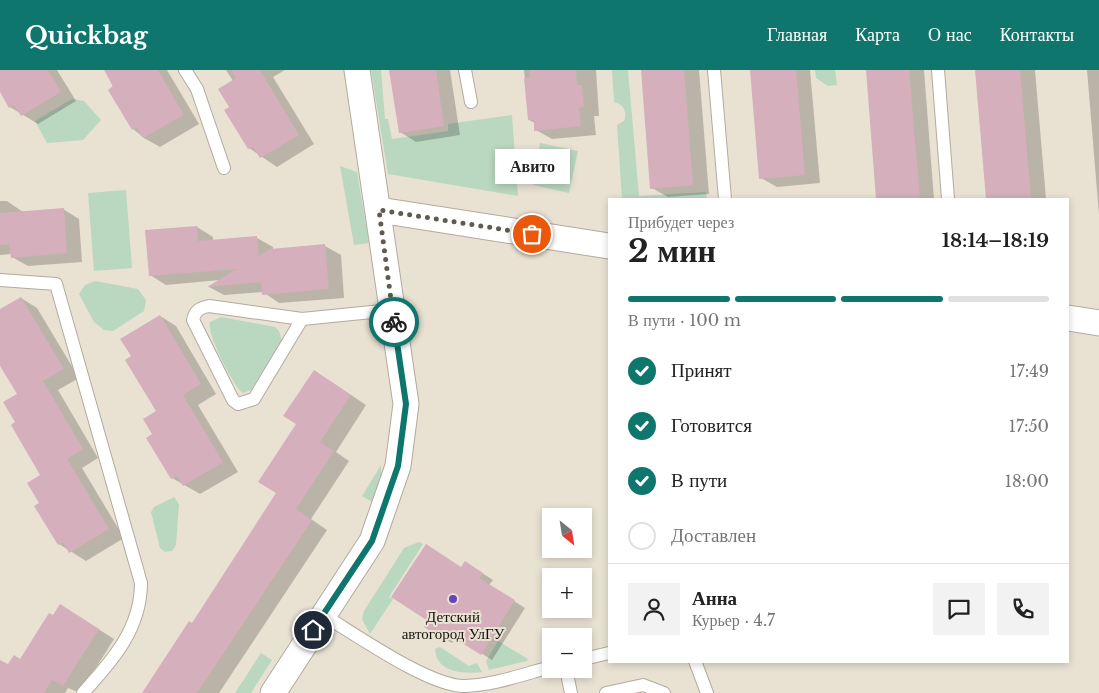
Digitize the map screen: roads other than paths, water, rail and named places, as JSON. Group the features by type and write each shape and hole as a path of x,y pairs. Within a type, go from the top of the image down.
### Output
{"street":[{"path":"273,693 372,541 398,466 406,404 357,70"},
{"path":"379,210 608,246"},
{"path":"1069,318 1099,323"}],"lane":[{"path":"185,70 197,89 224,168"},
{"path":"465,70 471,102"},
{"path":"714,70 725,198"},
{"path":"938,70 948,198"},
{"path":"0,280 56,284 141,583 141,598 136,617 127,638 111,662 83,693"},
{"path":"302,319 254,399 243,404 238,404 233,400 194,320 195,313 201,308 209,306 302,319 392,310"},
{"path":"323,615 412,668 446,684 465,686 488,683 542,670"},
{"path":"592,657 608,653"},
{"path":"696,663 707,693"},
{"path":"568,678 571,693"},
{"path":"606,693 643,685 664,693"}],"place":[{"name":"Авито","path":"532,234"},
{"name":"Детский автогород УлГУ","path":"453,599"}]}
